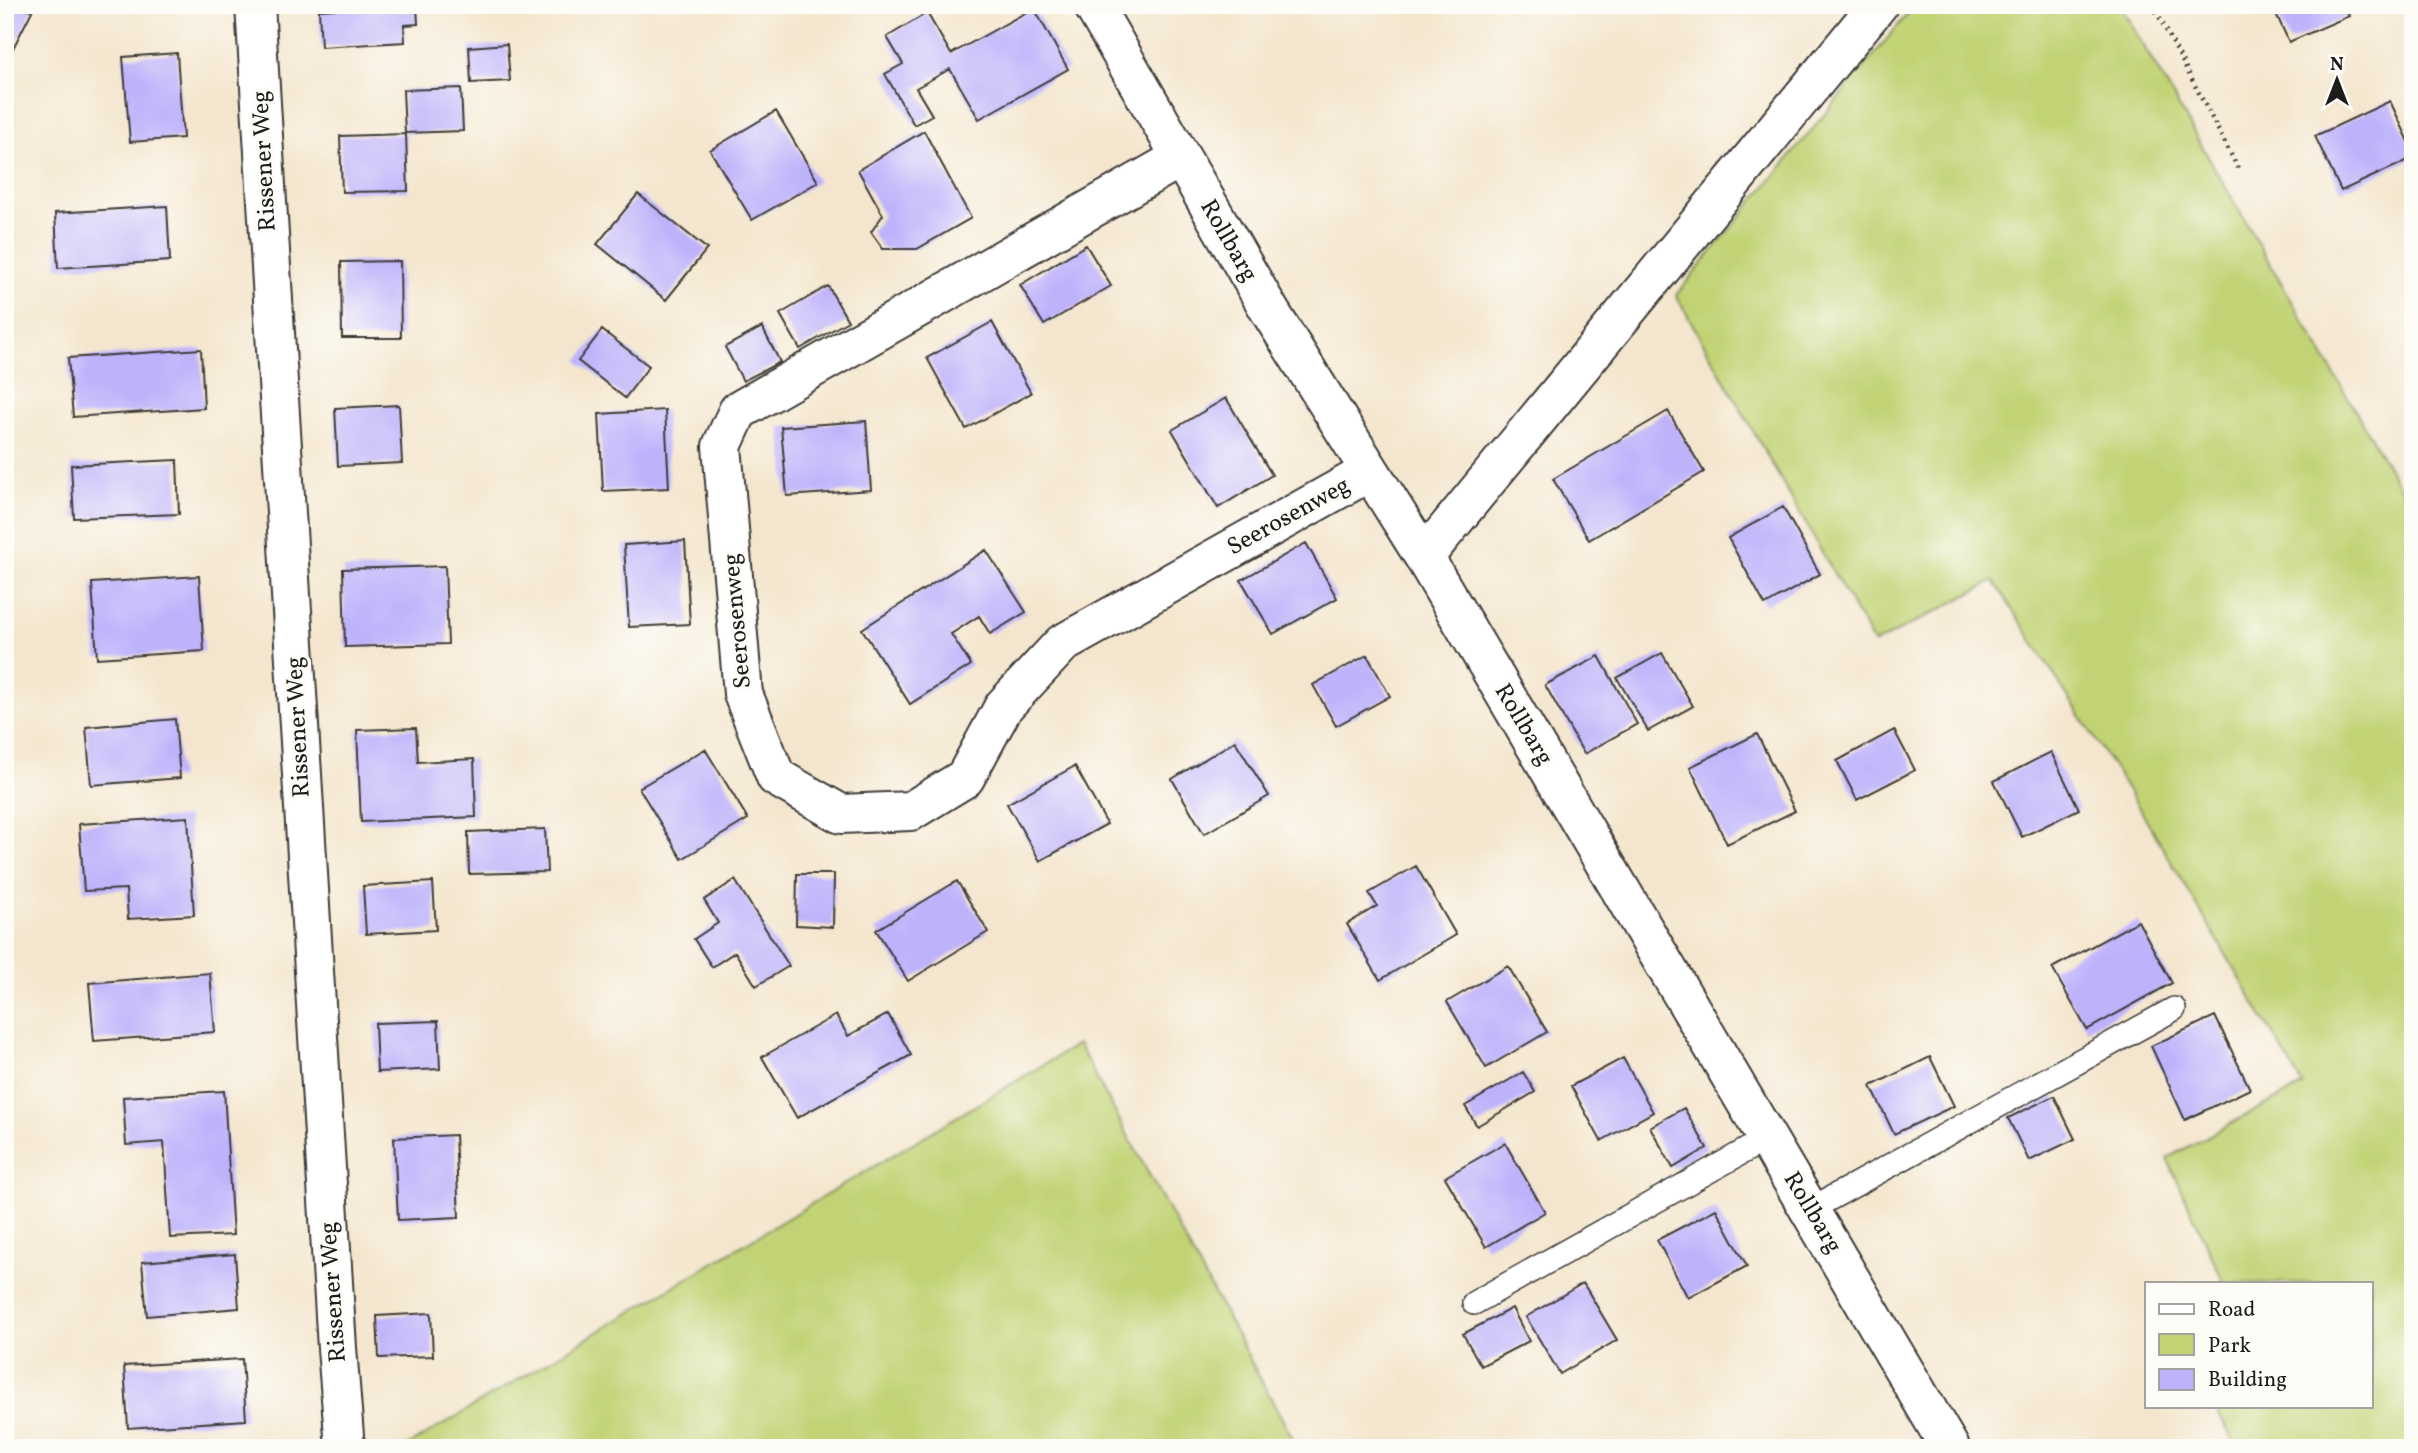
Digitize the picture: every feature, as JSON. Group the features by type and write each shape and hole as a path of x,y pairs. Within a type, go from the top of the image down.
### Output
{"street":[{"name":"Rissener Weg","path":"255,5 345,1448"},
{"name":"Rollbarg","path":"1093,5 1271,313 1424,557 1950,1448"},
{"path":"1424,557 1878,5"},
{"name":"Seerosenweg","path":"1180,158 738,411 722,446 743,694 776,777 841,814 911,811 965,778 1004,706 1062,643 1369,472"}],"lane":[{"path":"1811,1209 2174,1009"},
{"path":"1474,1303 1766,1139"}],"path":[{"path":"2153,5 2238,168"}],"green space":[{"path":"1915,5 2120,5 2413,510 2413,1448 2238,1448 2215,1408 2372,1408 2372,1282 2224,1282 2167,1158 2303,1085 2143,814 1994,581 1874,644 1676,295"},
{"path":"1078,1044 1298,1448 404,1448"}],"building":[{"path":"5,5 22,5 32,11 5,64"},
{"path":"335,5 417,5 418,24 404,25 405,42 321,47 319,10 335,9"},
{"path":"2272,5 2344,5 2349,16 2289,42"},
{"path":"1034,8 1068,69 979,119 950,69 916,88 932,115 914,125 885,74 903,64 887,37 927,13 951,54"},
{"path":"507,44 510,81 471,83 469,47"},
{"path":"177,53 183,138 130,142 123,57"},
{"path":"461,88 463,131 405,133 403,90"},
{"path":"2390,101 2413,150 2413,158 2341,191 2315,136"},
{"path":"776,111 818,182 752,220 710,150"},
{"path":"924,131 971,218 917,249 883,249 871,232 883,215 858,170"},
{"path":"406,134 408,191 342,192 340,136"},
{"path":"638,194 707,249 666,300 597,244"},
{"path":"167,206 170,261 58,268 55,213"},
{"path":"1086,245 1111,286 1044,325 1020,285"},
{"path":"400,261 401,338 342,338 341,262"},
{"path":"828,286 848,321 800,349 780,314"},
{"path":"992,322 1031,393 966,429 927,358"},
{"path":"762,327 780,362 743,381 725,347"},
{"path":"602,330 649,366 625,398 578,361"},
{"path":"201,349 204,408 73,417 68,358"},
{"path":"1226,398 1272,475 1218,508 1172,430"},
{"path":"399,405 402,463 338,466 335,408"},
{"path":"665,410 669,488 603,491 599,414"},
{"path":"1668,411 1704,472 1589,540 1553,479"},
{"path":"866,421 871,490 787,496 781,427"},
{"path":"177,460 179,514 74,518 71,465"},
{"path":"1783,507 1820,574 1765,605 1728,538"},
{"path":"685,541 690,624 629,627 624,545"},
{"path":"1306,543 1337,598 1273,634 1241,580"},
{"path":"986,550 1026,612 990,634 979,616 951,634 971,665 910,704 862,629"},
{"path":"445,566 448,644 345,647 343,569"},
{"path":"199,576 204,651 97,658 92,583"},
{"path":"1662,653 1693,706 1648,731 1617,678"},
{"path":"1367,655 1390,696 1336,726 1313,685"},
{"path":"1599,656 1637,724 1584,754 1545,685"},
{"path":"175,719 180,778 91,785 86,727"},
{"path":"416,728 418,762 474,759 476,817 361,822 357,730"},
{"path":"1894,730 1915,770 1857,800 1837,761"},
{"path":"1757,734 1795,811 1727,844 1690,767"},
{"path":"1235,741 1269,796 1204,834 1172,779"},
{"path":"705,749 748,819 682,859 639,788"},
{"path":"2051,752 2079,809 2022,837 1994,781"},
{"path":"1075,766 1107,824 1040,861 1007,804"},
{"path":"188,817 194,915 128,919 126,889 84,891 79,824"},
{"path":"545,829 547,872 469,874 468,832"},
{"path":"1416,866 1456,935 1380,980 1347,924 1377,906 1369,893"},
{"path":"797,874 834,874 833,927 796,925"},
{"path":"735,880 789,966 756,986 735,952 712,967 694,939 718,923 704,900"},
{"path":"957,881 988,932 908,981 876,930"},
{"path":"433,882 436,930 366,934 363,886"},
{"path":"2138,921 2172,983 2087,1030 2052,968"},
{"path":"1508,966 1547,1032 1486,1068 1447,1002"},
{"path":"210,973 215,1032 94,1041 89,983"},
{"path":"888,1014 911,1055 797,1118 762,1057 836,1015 848,1036"},
{"path":"2215,1016 2250,1089 2185,1120 2151,1046"},
{"path":"438,1021 440,1069 377,1072 375,1023"},
{"path":"1930,1057 1954,1106 1894,1134 1871,1086"},
{"path":"1623,1058 1653,1112 1601,1141 1571,1086"},
{"path":"1523,1072 1535,1092 1477,1126 1465,1106"},
{"path":"224,1091 233,1235 170,1238 164,1142 126,1145 123,1097"},
{"path":"2054,1096 2075,1139 2029,1161 2008,1118"},
{"path":"1684,1108 1707,1148 1673,1168 1650,1127"},
{"path":"455,1135 459,1217 398,1220 394,1138"},
{"path":"1505,1143 1545,1212 1486,1247 1445,1177"},
{"path":"1716,1209 1747,1266 1688,1298 1657,1240"},
{"path":"235,1254 239,1308 147,1316 142,1262"},
{"path":"1583,1283 1617,1340 1560,1374 1526,1317"},
{"path":"1512,1308 1529,1341 1481,1366 1463,1334"},
{"path":"431,1313 433,1356 379,1358 377,1316"},
{"path":"242,1359 246,1420 128,1428 124,1366"}]}
